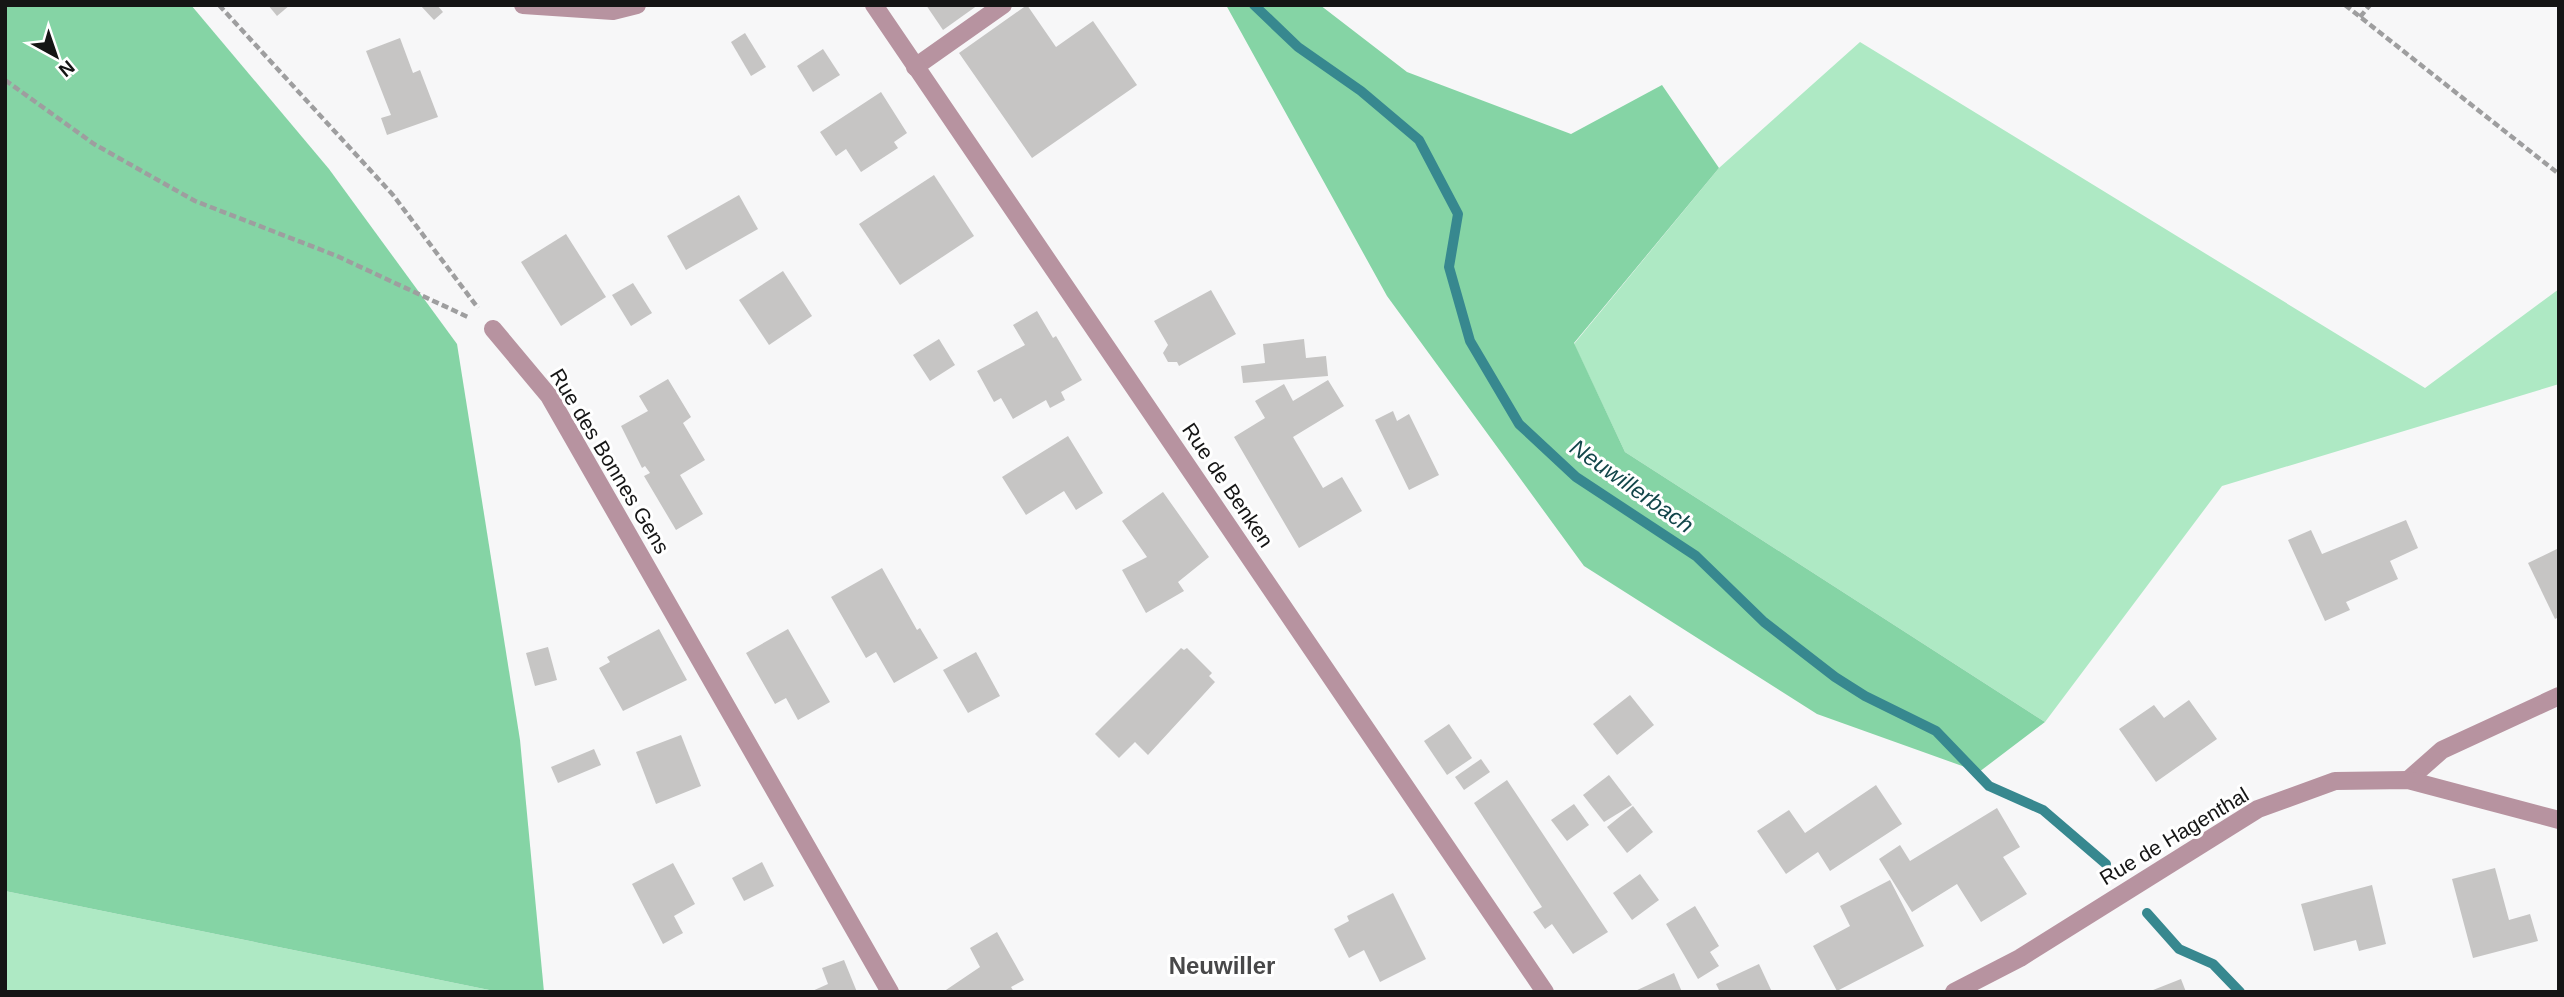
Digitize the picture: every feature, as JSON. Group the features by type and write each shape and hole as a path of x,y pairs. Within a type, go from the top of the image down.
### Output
{"street":[{"path":"523,5 613,11 637,5"},
{"name":"Rue de Benken","path":"874,5 1545,992"},
{"path":"915,67 1003,5"},
{"name":"Rue des Bonnes Gens","path":"493,329 549,396 890,992"},
{"path":"2408,780 2442,750 2559,696"},
{"name":"Rue de Hagenthal","path":"1954,992 2020,958 2258,809 2334,781 2408,780 2559,820"}],"path":[{"path":"219,5 393,194 493,329"},
{"path":"2346,5 2559,174"},
{"path":"2360,17 2370,5"},
{"path":"5,80 94,144 195,201 337,256 493,329"}],"green space":[{"path":"5,5 191,5 329,169 457,344 520,740 544,992 499,992 5,891"},
{"path":"1226,5 1320,5 1407,72 1571,134 1662,85 1719,168 1574,343 1625,452 2045,722 1979,772 1817,714 1584,566 1387,296"},
{"path":"1860,42 2425,388 2559,289 2559,384 2222,486 2045,722 1625,452 1574,344 1719,168"},
{"path":"5,891 499,992 5,992"}],"building":[{"path":"268,5 290,5 277,16"},
{"path":"420,5 437,5 443,12 434,20"},
{"path":"926,5 978,5 943,30"},
{"path":"1027,5 1056,47 1093,21 1137,85 1032,158 959,53"},
{"path":"745,33 766,67 751,76 731,42"},
{"path":"400,38 413,73 420,70 438,117 387,135 381,118 391,115 366,51"},
{"path":"823,49 840,75 813,92 797,66"},
{"path":"881,92 907,133 894,142 898,148 861,172 846,149 836,156 820,132"},
{"path":"934,175 974,236 900,285 859,224"},
{"path":"739,195 758,229 686,270 667,236"},
{"path":"566,234 606,297 561,326 521,262"},
{"path":"783,271 812,316 769,345 739,300"},
{"path":"633,283 652,313 631,326 612,295"},
{"path":"1211,290 1236,334 1179,366 1177,362 1168,362 1163,353 1168,345 1154,321"},
{"path":"1037,311 1053,338 1056,336 1082,380 1061,392 1065,400 1050,408 1046,400 1013,419 1001,398 994,402 977,371 1025,345 1013,325"},
{"path":"939,339 955,365 930,381 913,355"},
{"path":"1304,339 1306,358 1326,356 1328,376 1243,383 1241,366 1265,363 1263,344"},
{"path":"668,379 691,417 683,423 705,460 680,475 703,514 676,530 644,476 650,473 645,466 642,468 621,426 648,411 639,396"},
{"path":"1328,380 1344,406 1293,437 1323,488 1342,477 1362,511 1299,548 1234,437 1265,418 1255,401 1284,384 1293,401"},
{"path":"1393,411 1397,421 1409,414 1439,475 1409,490 1375,420"},
{"path":"1068,436 1103,493 1076,510 1064,491 1026,515 1002,477"},
{"path":"1163,492 1209,557 1178,582 1184,591 1146,613 1122,570 1147,557 1122,521"},
{"path":"2406,520 2418,548 2390,561 2398,579 2346,602 2350,610 2325,621 2288,540 2311,530 2322,554"},
{"path":"2559,548 2559,617 2555,619 2528,563"},
{"path":"882,568 917,630 920,628 938,658 894,683 876,652 866,658 831,597"},
{"path":"659,629 687,680 623,711 599,668 610,662 607,657"},
{"path":"788,629 830,702 798,720 786,698 775,704 746,653"},
{"path":"548,647 557,680 535,686 526,653"},
{"path":"1181,648 1187,648 1212,673 1209,676 1215,682 1148,755 1135,742 1119,758 1095,734"},
{"path":"976,652 1000,696 968,713 943,670"},
{"path":"1630,695 1654,725 1617,755 1593,724"},
{"path":"2189,700 2217,739 2156,782 2119,729 2154,705 2164,718"},
{"path":"1449,724 1472,758 1447,775 1424,741"},
{"path":"681,735 701,786 656,804 636,752"},
{"path":"594,749 601,765 558,783 551,767"},
{"path":"1481,759 1490,772 1464,790 1455,777"},
{"path":"1609,775 1632,805 1604,822 1583,795"},
{"path":"1507,780 1608,932 1573,954 1552,924 1545,929 1533,912 1542,907 1474,803"},
{"path":"1876,785 1902,824 1830,871 1818,852 1786,874 1757,831 1789,810 1805,833"},
{"path":"1574,804 1589,825 1567,841 1551,820"},
{"path":"1633,806 1653,832 1627,853 1607,827"},
{"path":"1997,808 2020,847 2003,857 2027,894 1981,922 1957,884 1912,912 1879,859 1900,845 1910,861"},
{"path":"762,862 774,886 744,901 732,878"},
{"path":"673,863 695,904 674,916 683,933 663,944 632,884"},
{"path":"2495,868 2509,920 2530,914 2538,941 2473,958 2452,879"},
{"path":"1640,874 1659,900 1632,920 1613,893"},
{"path":"1890,880 1924,946 1837,991 1813,946 1850,926 1840,906"},
{"path":"2372,885 2386,944 2359,951 2356,940 2314,951 2301,904"},
{"path":"1393,893 1426,959 1380,982 1364,950 1349,958 1334,929 1349,921 1347,916"},
{"path":"1695,906 1719,946 1710,952 1719,966 1698,979 1666,924"},
{"path":"997,932 1024,980 1011,987 1014,992 943,992 980,967 970,948"},
{"path":"844,960 857,992 810,992 828,984 822,968"},
{"path":"1759,964 1772,992 1720,992 1716,984"},
{"path":"1674,973 1682,992 1633,992"},
{"path":"2181,979 2186,992 2148,992"}],"waterway":[{"name":"Neuwillerbach","path":"1254,5 1298,47 1361,91 1419,140 1458,214 1449,267 1470,341 1519,424 1576,477 1696,556 1764,622 1835,677 1865,696 1936,731 1989,786 2043,810 2106,864"},
{"name":"Neuwillerbach","path":"2147,913 2179,949 2213,964 2240,992"}],"district":[{"name":"Neuwiller","path":"1222,965"}]}
